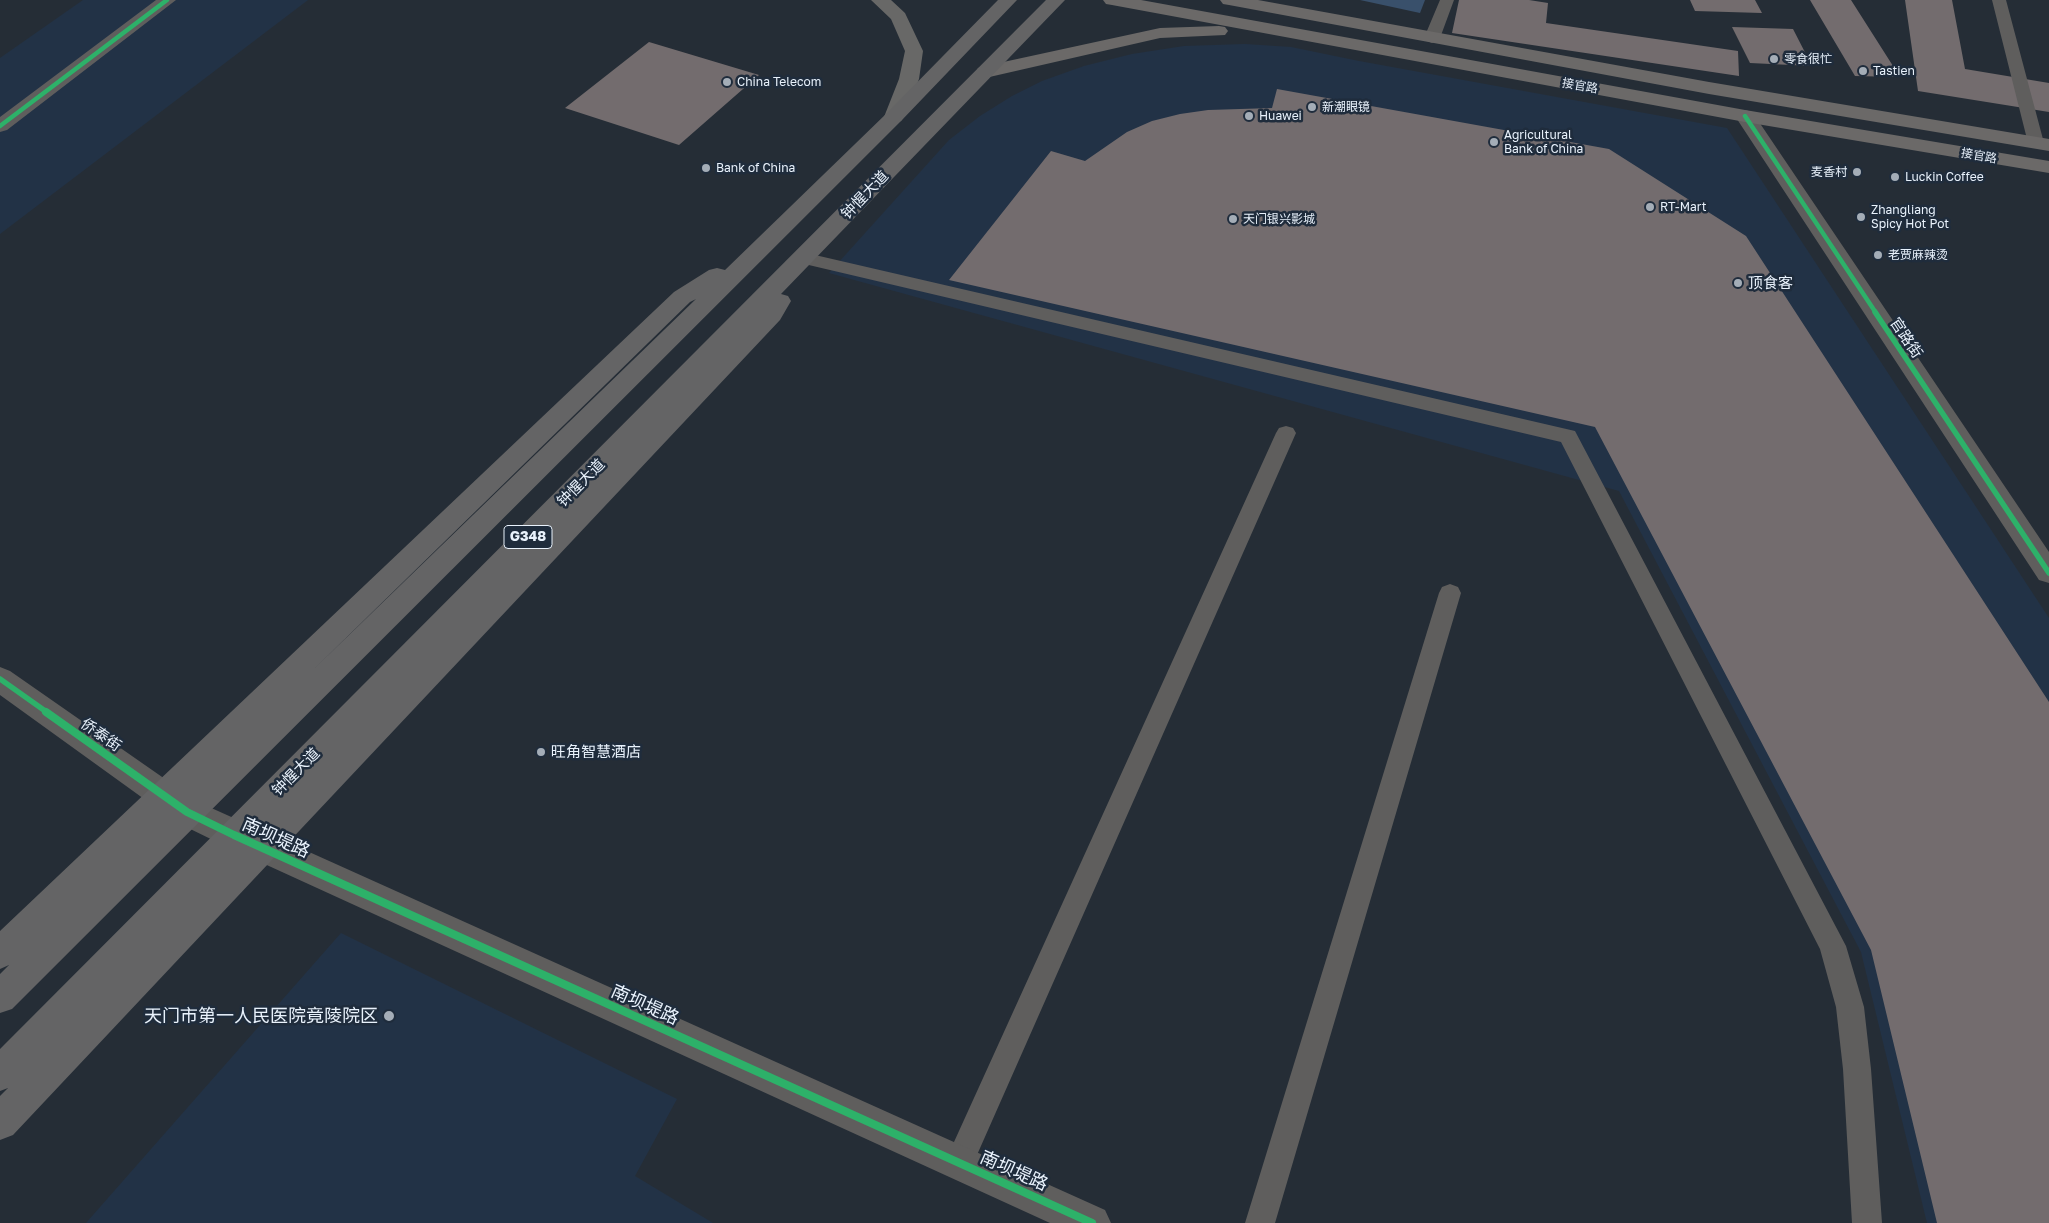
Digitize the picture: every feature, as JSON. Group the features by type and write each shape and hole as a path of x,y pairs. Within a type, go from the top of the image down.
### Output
{"highway":[{"path":"0,997 175,803 682,297 763,246 894,117 1008,0"},
{"name":"钟惺大道","path":"248,842 772,315 802,258 1056,0"},
{"path":"0,953 175,803"},
{"path":"0,1074 248,842"},
{"path":"0,1122 248,842"}],"main road":[{"path":"880,0 899,17 914,51 909,79 894,117"},
{"name":"接官路","path":"1112,0 1745,116 2049,167"},
{"name":"接官路","path":"1229,0 1709,88 2042,144"},
{"path":"1268,0 1292,12"},
{"path":"985,72 1160,33 1283,31"}],"street":[{"path":"0,126 167,0"},
{"name":"官路街","path":"1745,116 2049,573"},
{"name":"侨泰街","path":"0,679 175,803"},
{"name":"南坝堤路","path":"175,803 248,842 1092,1223"}],"lane":[{"path":"1432,38 1447,0"},
{"path":"1999,0 2042,144"},
{"path":"802,258 1568,436 1833,946 1850,1007 1858,1068 1867,1223"},
{"path":"959,1163 1286,433"},
{"path":"1260,1223 1450,593"}],"shaded area":[{"path":"83,0 308,0 0,234 0,58"},
{"path":"1360,0 1425,0 1420,13"},
{"path":"1245,44 1291,47 1727,128 2049,618 2049,1223 1927,1223 1861,952 1619,491 829,273 949,140 980,116 1012,96 1042,81 1084,66 1132,54 1184,46"},
{"name":"天门市第一人民医院竟陵院区","path":"341,933 677,1099 635,1176 713,1223 86,1223"}],"building":[{"path":"1459,0 1529,0 1548,3 1546,23 1738,51 1739,76 1452,33"},
{"path":"1690,0 1755,0 1762,13 1695,11"},
{"path":"1810,0 1851,0 1900,77 1855,76"},
{"path":"1905,0 1952,0 1965,69 2049,83 2049,112 1918,91"},
{"path":"1732,27 1793,29 1812,66 1750,63"},
{"path":"649,42 759,75 679,145 565,108"},
{"path":"1277,89 1609,149 1746,236 2049,702 2049,1223 1937,1223 1871,950 1595,427 949,280 1051,151 1085,161 1127,132 1152,121 1208,110 1272,108"}],"cycle path":[{"path":"0,126 167,0"},
{"path":"1745,116 2049,573"},
{"path":"0,679 187,812 234,835 1092,1223"}],"place":[{"name":"零食很忙","path":"1774,59"},
{"name":"Tastien","path":"1863,71"},
{"name":"China Telecom","path":"727,82"},
{"name":"新潮眼镜","path":"1312,107"},
{"name":"Huawei","path":"1249,116"},
{"name":"Agricultural Bank of China","path":"1494,142"},
{"name":"Bank of China","path":"706,168"},
{"name":"麦香村","path":"1857,172"},
{"name":"Luckin Coffee","path":"1895,177"},
{"name":"RT-Mart","path":"1650,207"},
{"name":"Zhangliang Spicy Hot Pot","path":"1861,217"},
{"name":"天门银兴影城","path":"1233,219"},
{"name":"老贾麻辣烫","path":"1878,255"},
{"name":"顶食客","path":"1738,283"},
{"name":"旺角智慧酒店","path":"541,752"},
{"name":"天门市第一人民医院竟陵院区","path":"389,1016"}]}
